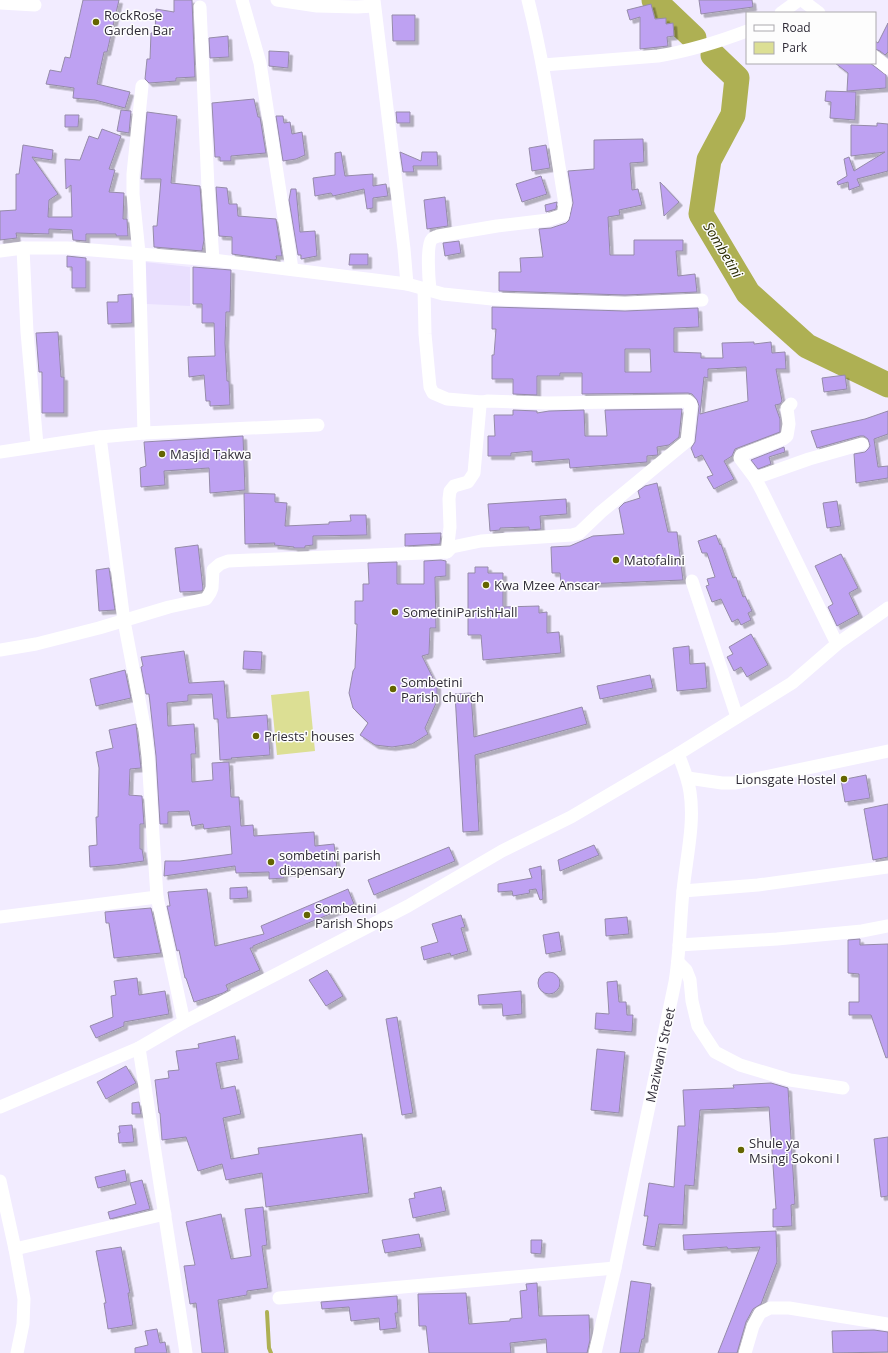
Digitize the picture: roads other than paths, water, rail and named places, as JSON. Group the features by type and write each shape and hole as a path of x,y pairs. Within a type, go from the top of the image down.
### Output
{"street":[{"path":"242,0 260,63 292,269"},
{"path":"277,0 357,7 374,3 407,284"},
{"path":"0,650 36,644 124,621 169,607 206,599 210,593 213,570 220,564 228,561 447,552 452,547 481,541 572,535 579,533 601,512 684,444 687,440 691,405 688,401 547,403 482,402 447,399 439,397 431,390 425,334 430,243 432,239 438,236 497,226 548,220 563,215 565,204 538,38 528,0"},
{"path":"782,12 799,0"},
{"path":"802,0 818,12"},
{"path":"0,3 35,5"},
{"path":"200,7 208,188 213,260"},
{"path":"542,65 658,56 677,53 715,43 746,31"},
{"path":"876,58 888,68"},
{"path":"142,86 133,174 133,194 139,254 144,433"},
{"path":"0,252 23,248 68,248 213,260 407,284 443,294 462,296 625,303 702,300"},
{"path":"23,248 27,332 37,445"},
{"path":"447,552 450,527 450,491 454,486 468,482 474,473 480,406 482,402"},
{"path":"791,404 787,408 789,424 787,436 783,439 742,455 740,458 755,478 837,644"},
{"path":"0,452 37,445 144,433 318,425"},
{"path":"100,437 124,621 148,757 157,897 184,1022"},
{"path":"755,478 809,459 862,444"},
{"path":"692,581 737,717"},
{"path":"0,1107 139,1048 184,1022 408,906 502,851 571,817 678,754 792,683 837,644 888,608"},
{"path":"688,778 722,784 736,783 888,751"},
{"name":"Maziwani Street","path":"595,1353 615,1268 678,962 683,891 692,815 688,778 678,754"},
{"path":"683,891 758,885 888,867"},
{"path":"0,917 157,897"},
{"path":"679,945 777,939 862,931 888,926"},
{"path":"678,962 686,970 690,980 692,1001 698,1026 715,1052 740,1064 790,1080 843,1088"},
{"path":"139,1048 186,1353"},
{"path":"0,1181 24,1299 23,1324 17,1353"},
{"path":"15,1249 165,1214"},
{"path":"279,1298 615,1268"},
{"path":"746,1353 753,1326 760,1313 770,1308 789,1308 888,1324"}],"waterway":[{"name":"Sombetini","path":"654,0 694,38"},
{"name":"Sombetini","path":"713,55 737,78 733,115 709,160 701,214 748,293 807,346 888,385"},
{"path":"267,1312 269,1348 271,1353"}],"place":[{"name":"RockRose Garden Bar","path":"96,22"},
{"name":"Masjid Takwa","path":"162,454"},
{"name":"Matofalini","path":"616,560"},
{"name":"Kwa Mzee Anscar","path":"486,585"},
{"name":"SometiniParishHall","path":"395,612"},
{"name":"Sombetini Parish church","path":"393,689"},
{"name":"Priests' houses","path":"256,736"},
{"name":"Lionsgate Hostel","path":"844,779"},
{"name":"sombetini parish dispensary","path":"271,862"},
{"name":"Sombetini Parish Shops","path":"307,915"},
{"name":"Shule ya Msingi Sokoni I","path":"741,1150"}]}
